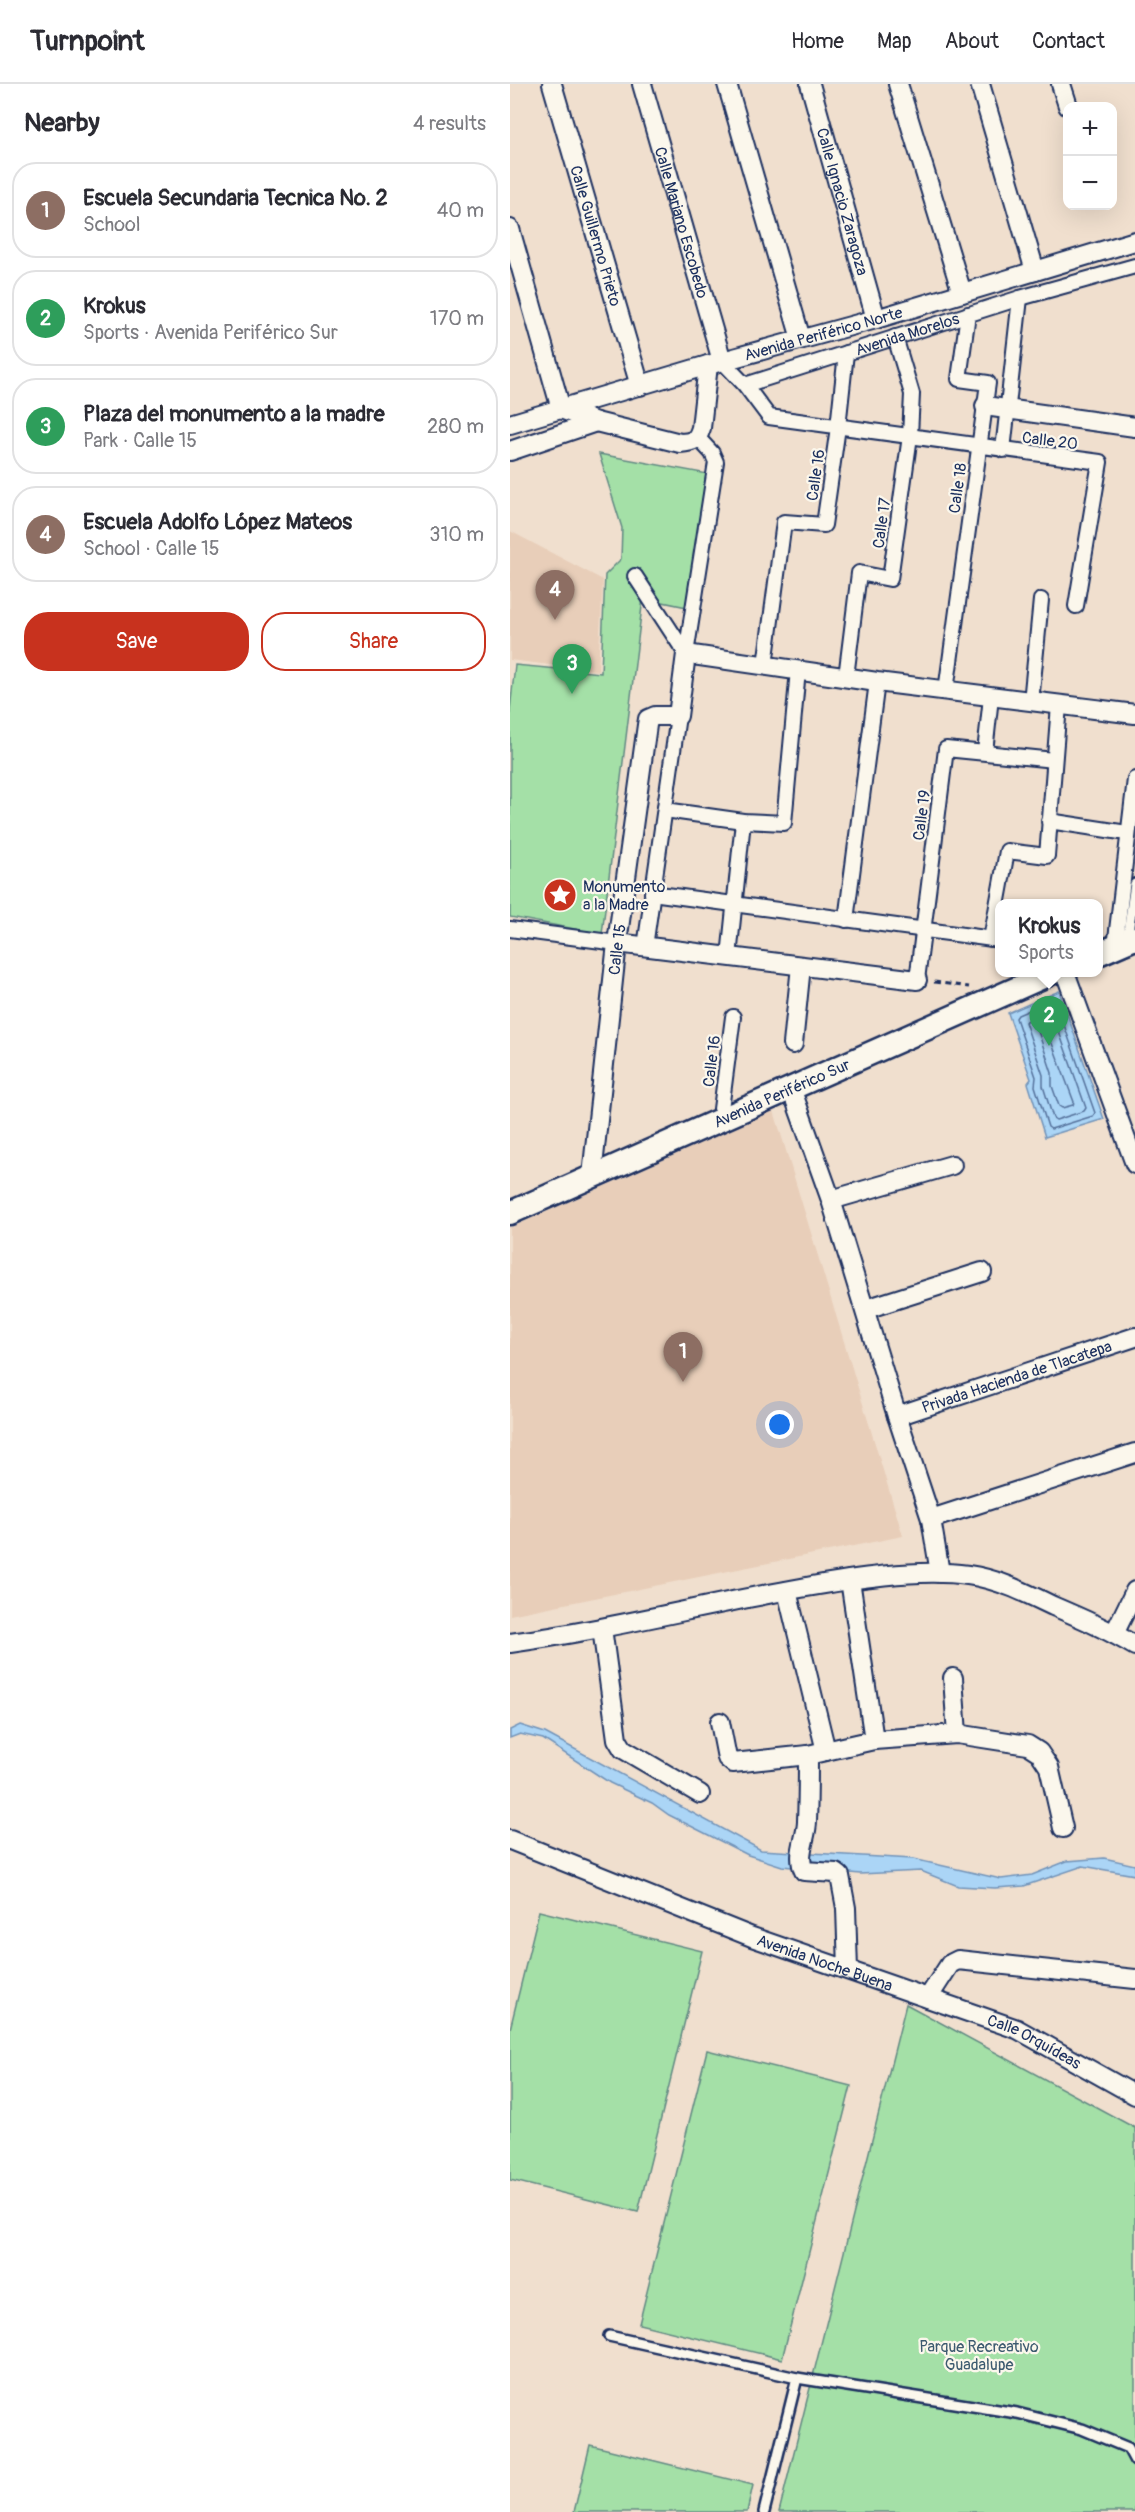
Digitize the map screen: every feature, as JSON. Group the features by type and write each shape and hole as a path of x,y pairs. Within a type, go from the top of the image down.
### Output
{"street":[{"name":"Calle Guillermo Prieto","path":"552,84 640,386"},
{"name":"Calle Mariano Escobedo","path":"642,84 715,363"},
{"path":"727,84 801,339"},
{"name":"Calle Ignacio Zaragoza","path":"810,84 876,319"},
{"path":"898,84 962,293"},
{"path":"980,84 1035,271"},
{"path":"1061,84 1067,102"},
{"path":"510,229 561,409 596,422 680,443 692,442 698,438 715,363 745,385 769,417 1003,450"},
{"name":"Avenida Periférico Norte","path":"510,424 715,363 876,319 1135,241"},
{"path":"1067,261 1070,286"},
{"name":"Avenida Morelos","path":"745,385 1020,298 1070,286 1135,266"},
{"name":"Calle 20","path":"1020,298 1003,450 1100,462 1076,606"},
{"name":"Calle 18","path":"946,691 988,383 959,379 968,314"},
{"name":"Calle 17","path":"846,677 859,573 890,579 910,436 912,394 895,337"},
{"name":"Calle 16","path":"765,665 784,522 824,525 846,353"},
{"path":"985,406 1135,428"},
{"path":"510,452 596,422"},
{"path":"645,946 686,654 716,462 712,453 698,438"},
{"path":"635,576 686,654 878,682 1135,714"},
{"path":"1031,702 1041,600"},
{"path":"665,810 743,821 784,823 798,670"},
{"path":"846,920 878,682"},
{"path":"991,697 985,752 1054,760"},
{"path":"1000,899 1007,851 1047,856 1059,705"},
{"name":"Calle 15","path":"592,1176 617,943 648,719 655,716 678,716"},
{"name":"Calle 19","path":"917,980 946,748 985,752"},
{"path":"1119,945 1127,833 1135,779"},
{"path":"729,957 743,821"},
{"path":"1049,821 1127,833"},
{"path":"652,893 995,939"},
{"path":"510,929 917,980"},
{"path":"793,1044 801,966"},
{"name":"Avenida Periférico Sur","path":"510,1214 1043,977"},
{"path":"1067,977 1135,1164"},
{"name":"Calle 16","path":"721,1109 733,1017"},
{"path":"791,1088 831,1200 931,1519 940,1573"},
{"path":"831,1200 952,1166"},
{"path":"866,1310 982,1272"},
{"name":"Privada Hacienda de Tlacatepa","path":"897,1416 1135,1336"},
{"path":"931,1519 1135,1454"},
{"path":"510,1643 602,1628 850,1580 940,1573 969,1575 1005,1584 1135,1646"},
{"path":"850,1580 874,1740"},
{"path":"787,1591 817,1753 801,1858 804,1871 836,1872 840,1876 846,1908 848,1970"},
{"path":"1114,1634 1135,1591"},
{"path":"602,1628 616,1739 623,1749 699,1794"},
{"path":"953,1678 957,1734"},
{"path":"720,1722 727,1758 733,1763 817,1753 874,1740 957,1734 1028,1745 1039,1752 1048,1767 1063,1828"},
{"name":"Avenida Noche Buena","path":"510,1840 752,1937 928,1998"},
{"path":"928,1998 950,1964 958,1960 1135,1979"},
{"name":"Calle Orquídeas","path":"928,1998 1017,2029 1135,2095"}],"lane":[{"path":"1119,945 1135,884"},
{"path":"609,2336 796,2378 1017,2413 1071,2426 1128,2448 1135,2461"},
{"path":"764,2512 796,2378"}],"path":[{"path":"917,980 972,987"}],"shaded area":[{"path":"510,531 603,580 598,671 510,660"},
{"path":"774,1111 903,1536 510,1615 510,1228"}],"green space":[{"path":"599,454 708,474 687,607 643,598 602,934 510,917 510,710 515,665 601,673 605,575 621,559 622,528"},
{"path":"539,1911 702,1951 638,2212 510,2180 510,2029"},
{"name":"Parque Recreativo Guadalupe","path":"906,2004 1135,2128 1135,2512 779,2512"},
{"path":"707,2050 851,2086 782,2359 639,2324"},
{"path":"590,2445 753,2485 747,2512 574,2512"}],"water":[{"path":"1059,991 1104,1119 1045,1137 1028,1083 1031,1079 1008,1013"},
{"path":"520,1725 545,1733 761,1850 913,1859 1001,1879 1032,1875 1067,1861 1104,1858 1135,1865 1135,1875 1083,1866 1024,1886 995,1888 958,1886 921,1871 860,1874 782,1866 748,1855 669,1815 652,1803 610,1783 543,1739 520,1734 510,1738 510,1730"}],"place":[{"name":"Escuela Adolfo López Mateos","path":"555,620"},
{"name":"Plaza del monumento a la madre","path":"572,694"},
{"name":"Monumento a la Madre","path":"560,895"},
{"name":"Krokus","path":"1049,1046"},
{"name":"Escuela Secundaria Tecnica No. 2","path":"683,1382"}]}
